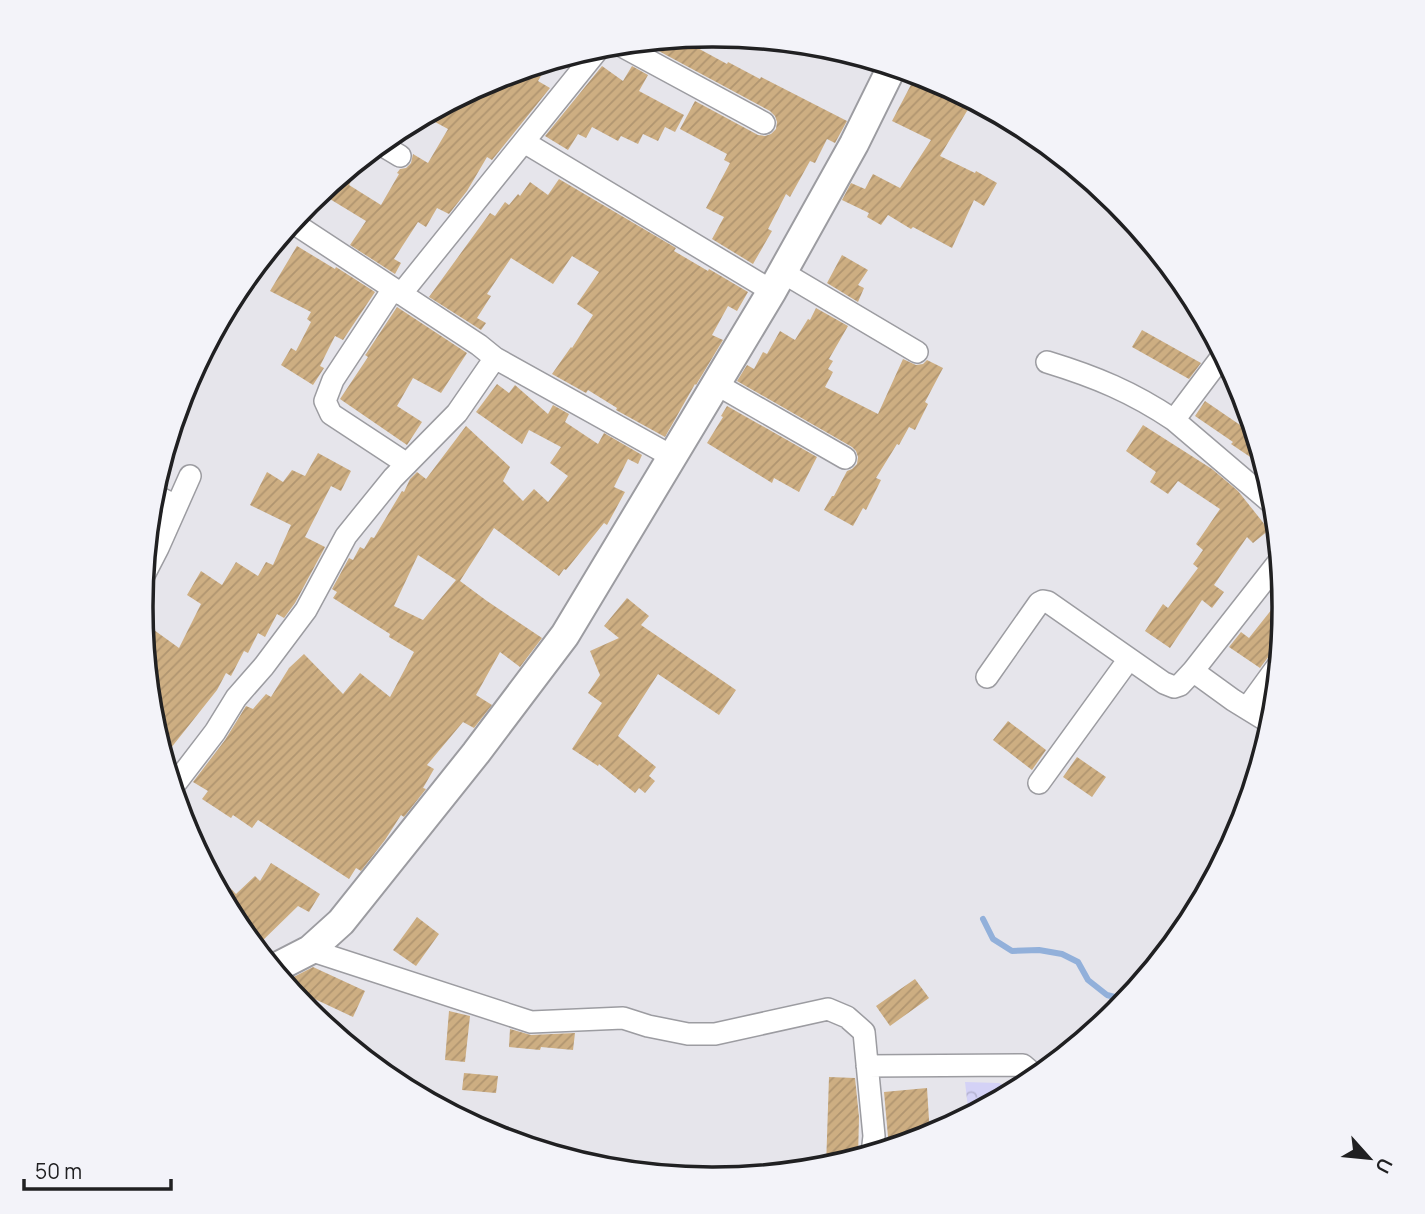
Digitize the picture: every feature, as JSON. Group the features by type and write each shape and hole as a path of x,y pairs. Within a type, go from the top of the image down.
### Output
{"street":[{"path":"634,53 764,123"},
{"path":"407,464 331,414 325,401 333,380 397,291 589,61"},
{"path":"282,964 310,950 341,922 526,689 565,635 777,281 888,76"},
{"path":"524,142 777,281 917,352"},
{"path":"390,150 400,156"},
{"path":"301,228 480,345 495,358 673,457"},
{"path":"179,778 215,732 236,698 306,610 346,536 393,478 457,413 495,358"},
{"path":"1048,362 1115,385 1174,419 1260,493"},
{"path":"1174,419 1217,363"},
{"path":"716,384 845,458"},
{"path":"158,536 190,476"},
{"path":"164,500 176,506"},
{"path":"987,677 1043,601 1164,683 1174,687 1180,685 1271,571"},
{"path":"1039,783 1129,659"},
{"path":"1193,671 1261,717"},
{"path":"1247,708 1267,681"},
{"path":"310,950 531,1022 623,1018 688,1034 715,1034 828,1009 847,1017 864,1032 873,1143"},
{"path":"867,1066 1023,1065 1027,1069"}],"green space":[{"path":"965,1082 1003,1085 992,1092 968,1105"}],"building":[{"path":"696,47 847,121 835,143 827,139 815,163 810,161 790,197 786,194 768,229 772,231 753,264 712,239 724,217 706,208 730,163 724,160 727,154 680,129 695,101 758,135 765,136 776,129 775,116 657,50"},
{"path":"602,66 623,81 632,66 648,75 639,91 684,115 675,132 665,127 658,141 643,134 638,144 621,136 618,141 592,127 586,138 578,134 568,150 545,136"},
{"path":"542,74 538,81 550,88 492,160 487,157 467,191 449,214 437,208 426,227 418,222 394,259 401,263 395,274 350,245 366,221 330,199 353,178 349,185 381,205 399,174 397,173 411,163 413,154 428,163 448,129 434,121 498,90"},
{"path":"911,84 968,109 940,156 997,183 984,206 974,200 952,248 888,215 881,225 867,217 869,213 842,200 851,183 865,189 873,174 900,188 931,140 892,121"},
{"path":"559,179 676,248 674,251 748,292 737,311 728,306 712,335 723,340 665,437 616,410 617,408 588,390 586,393 552,374 593,315 577,304 599,272 572,256 553,284 511,258 487,294 491,296 477,318 486,323 481,330 429,297 490,213 495,216 505,202 509,205 518,194 520,196 530,182 548,195"},
{"path":"297,246 375,292 343,340 335,336 320,366 324,368 313,385 281,365 291,348 296,351 311,322 307,319 311,312 270,291"},
{"path":"842,255 868,270 858,285 864,288 858,302 827,283"},
{"path":"397,307 467,353 441,393 413,378 397,406 422,422 407,445 340,399"},
{"path":"816,308 848,326 829,359 833,361 828,369 833,372 825,387 878,414 903,359 916,365 927,360 943,368 925,402 928,404 915,430 909,427 899,445 897,444 876,478 881,480 866,510 863,508 853,526 824,510 847,471 857,464 856,451 737,381 747,365 754,369 763,352 767,354 780,331 795,340"},
{"path":"1142,330 1201,363 1189,379 1132,347"},
{"path":"497,384 509,393 515,385 548,414 553,405 569,414 565,422 598,444 604,433 642,455 638,464 628,459 614,487 625,492 607,525 604,523 559,576 494,528 460,581 542,638 520,667 500,652 476,695 492,705 474,728 463,722 427,765 434,769 423,788 426,789 404,817 401,815 361,871 356,868 349,879 258,820 252,828 233,815 231,818 202,799 208,791 193,782 225,740 246,706 253,709 266,694 271,697 289,668 304,654 343,694 360,673 390,697 414,652 333,598 337,592 332,589 349,558 353,560 360,547 364,549 371,537 374,538 410,479 417,472 426,479 466,426 510,467 503,481 523,501 534,489 548,502 568,476 550,463 561,447 529,430 522,444 476,412","holes":["418,555 456,580 423,620 394,606"]},
{"path":"1205,401 1243,427 1252,458 1231,444 1233,442 1195,416"},
{"path":"727,406 817,457 799,492 774,478 772,483 707,443"},
{"path":"1143,425 1212,469 1238,491 1266,526 1267,532 1253,543 1247,537 1214,585 1224,592 1212,608 1202,600 1170,648 1145,631 1163,604 1168,608 1198,568 1193,564 1203,550 1196,544 1220,509 1178,481 1168,494 1150,482 1156,472 1126,451"},
{"path":"318,453 351,471 341,491 331,486 305,537 325,547 284,618 277,614 265,637 258,633 248,653 244,651 231,676 226,673 217,690 171,748 158,680 154,630 179,648 201,604 187,595 201,571 222,585 236,562 258,576 266,562 273,565 291,525 250,505 267,472 283,482 292,470 305,476"},
{"path":"627,598 649,616 641,625 736,690 719,715 658,674 618,736 656,767 649,776 655,781 645,793 639,788 635,793 599,764 598,766 572,749 602,703 588,693 600,675 590,651 619,638 604,626"},
{"path":"1272,609 1270,655 1260,668 1229,647 1241,632 1249,638"},
{"path":"1008,721 1046,750 1032,770 993,740"},
{"path":"1077,757 1106,777 1092,797 1063,777"},
{"path":"271,863 320,894 309,912 298,906 263,940 226,884 236,894 255,876 260,881"},
{"path":"417,917 439,934 416,966 393,950"},
{"path":"313,967 365,991 353,1017 312,998 293,977"},
{"path":"915,979 929,998 890,1026 876,1006"},
{"path":"449,1011 470,1016 465,1062 445,1060"},
{"path":"510,1029 531,1035 575,1033 573,1050 509,1047"},
{"path":"464,1073 498,1076 496,1093 462,1090"},
{"path":"829,1077 855,1078 859,1117 858,1148 826,1155"},
{"path":"927,1088 929,1123 888,1138 884,1092"}],"waterway":[{"path":"983,919 993,939 1012,951 1039,950 1062,954 1078,962 1088,980 1107,995 1114,997"}]}
